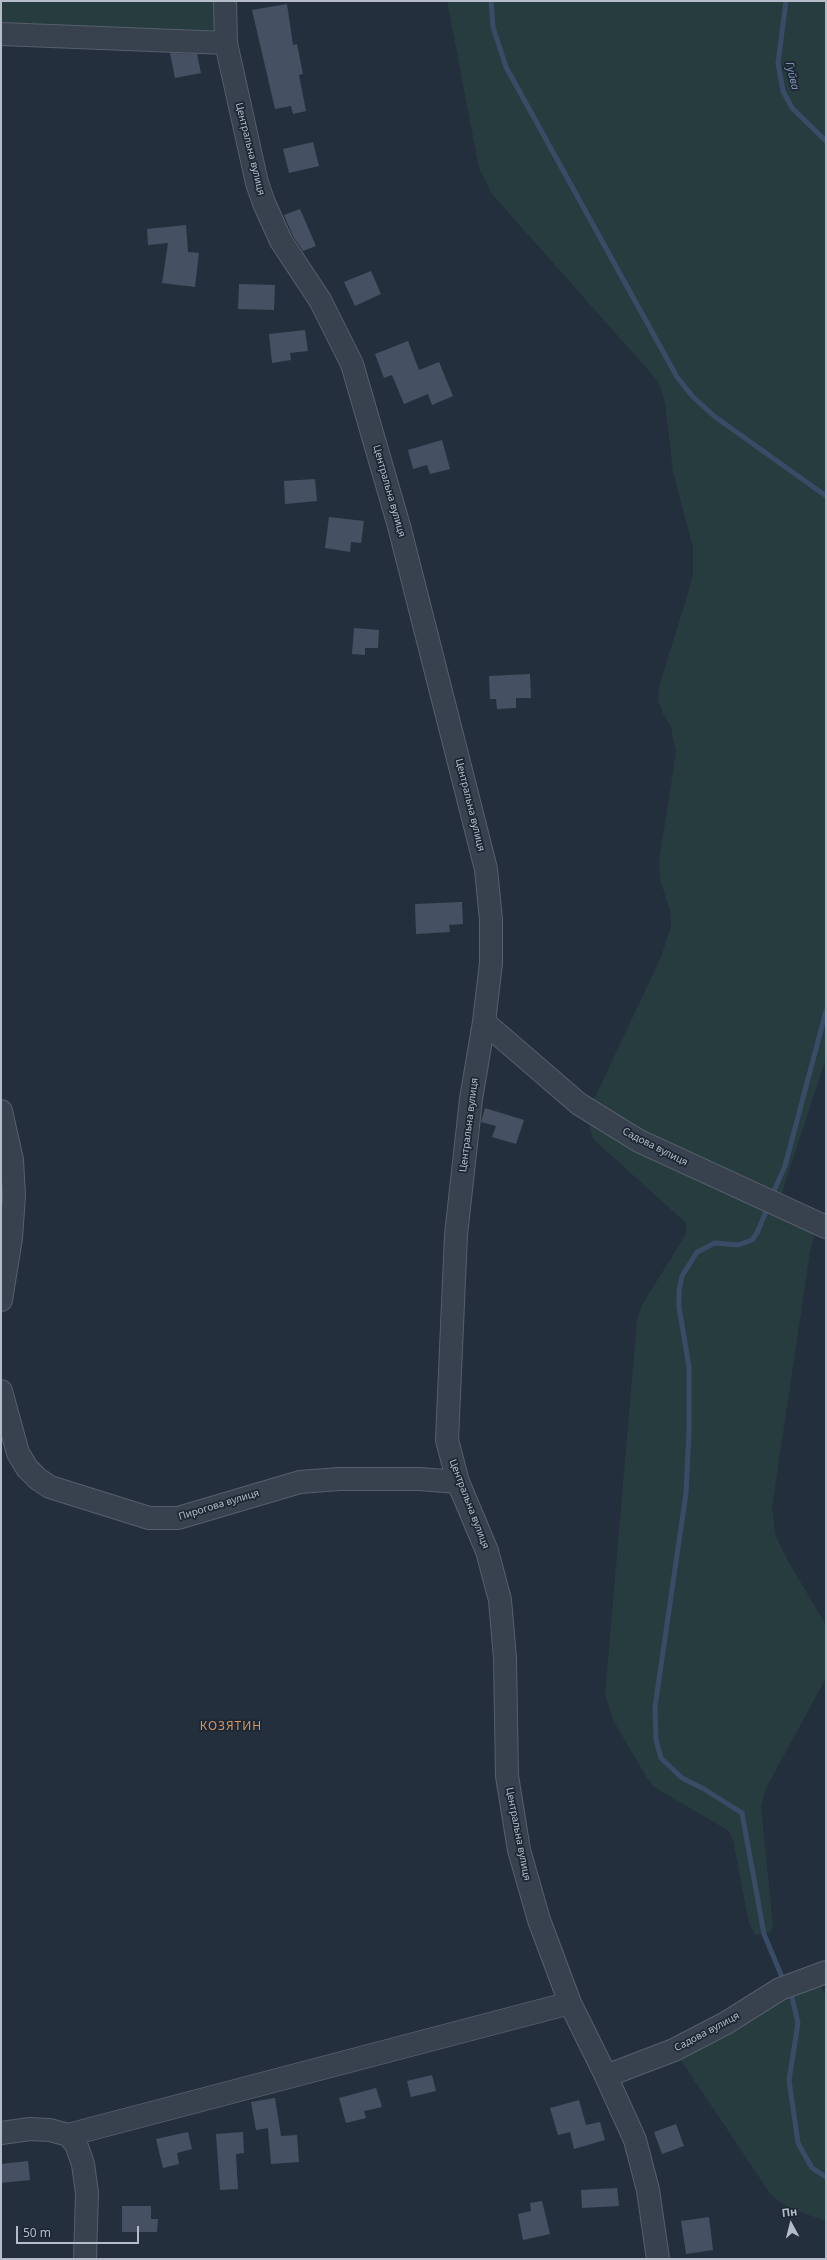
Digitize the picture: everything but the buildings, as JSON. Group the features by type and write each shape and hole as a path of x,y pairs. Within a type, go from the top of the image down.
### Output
{"street":[{"name":"Центральна вулиця","path":"225,1 226,43 244,130 264,203 282,241 320,300 352,364 399,526 486,869 490,899 492,944 484,1022 471,1099 456,1235 447,1430 451,1458 458,1482 487,1551 500,1600 505,1658 507,1776 519,1850 539,1920 570,2003 630,2128 642,2164 658,2259"},
{"path":"1,34 226,43"},
{"name":"Садова вулиця","path":"484,1022 579,1104 639,1141 826,1227"},
{"path":"1,1111 12,1160 14,1196 11,1238 1,1300"},
{"name":"Пирогова вулиця","path":"1,1391 3,1411 18,1453 27,1468 38,1479 50,1487 149,1518 178,1518 300,1482 339,1478 419,1478 458,1482"},
{"name":"Садова вулиця","path":"606,2076 674,2050 726,2023 780,1989 826,1972"},
{"path":"68,2135 570,2003"},
{"path":"1,2133 40,2129 59,2131 68,2135 76,2144 86,2178 85,2259"}],"green space":[{"path":"1,1 225,1 226,43 1,34"},
{"path":"447,1 826,1 826,1058 778,1205 818,1222 810,1252 772,1508 776,1537 788,1561 826,1625 826,1678 765,1790 761,1806 773,1925 771,1932 764,1934 755,1935 749,1923 733,1840 729,1831 654,1787 647,1778 614,1722 605,1695 637,1320 642,1305 686,1234 686,1223 593,1139 588,1120 589,1110 661,957 671,926 670,911 660,879 659,861 676,752 671,727 663,714 658,700 659,686 690,587 693,571 693,548 673,471 665,404 662,391 656,379 491,193 479,168"},
{"path":"816,1976 826,1997 826,2221 789,2208 771,2195 674,2050"}],"waterway":[{"path":"491,1 493,27 506,67 677,377 693,397 714,416 826,496"},
{"name":"Гуйва","path":"786,1 778,63 783,91 792,108 826,141"},
{"path":"774,1191 785,1166 826,1011"},
{"path":"767,1209 757,1233 752,1240 738,1245 715,1243 697,1252 682,1276 679,1291 679,1307 689,1367 689,1431 686,1493 655,1707 656,1740 661,1758 682,1778 704,1789 742,1813 764,1934 782,1977"},
{"path":"791,1993 798,2023 789,2080 798,2143 812,2168 826,2177"}],"district":[{"name":"КОЗЯТИН","path":"231,1727"}]}
